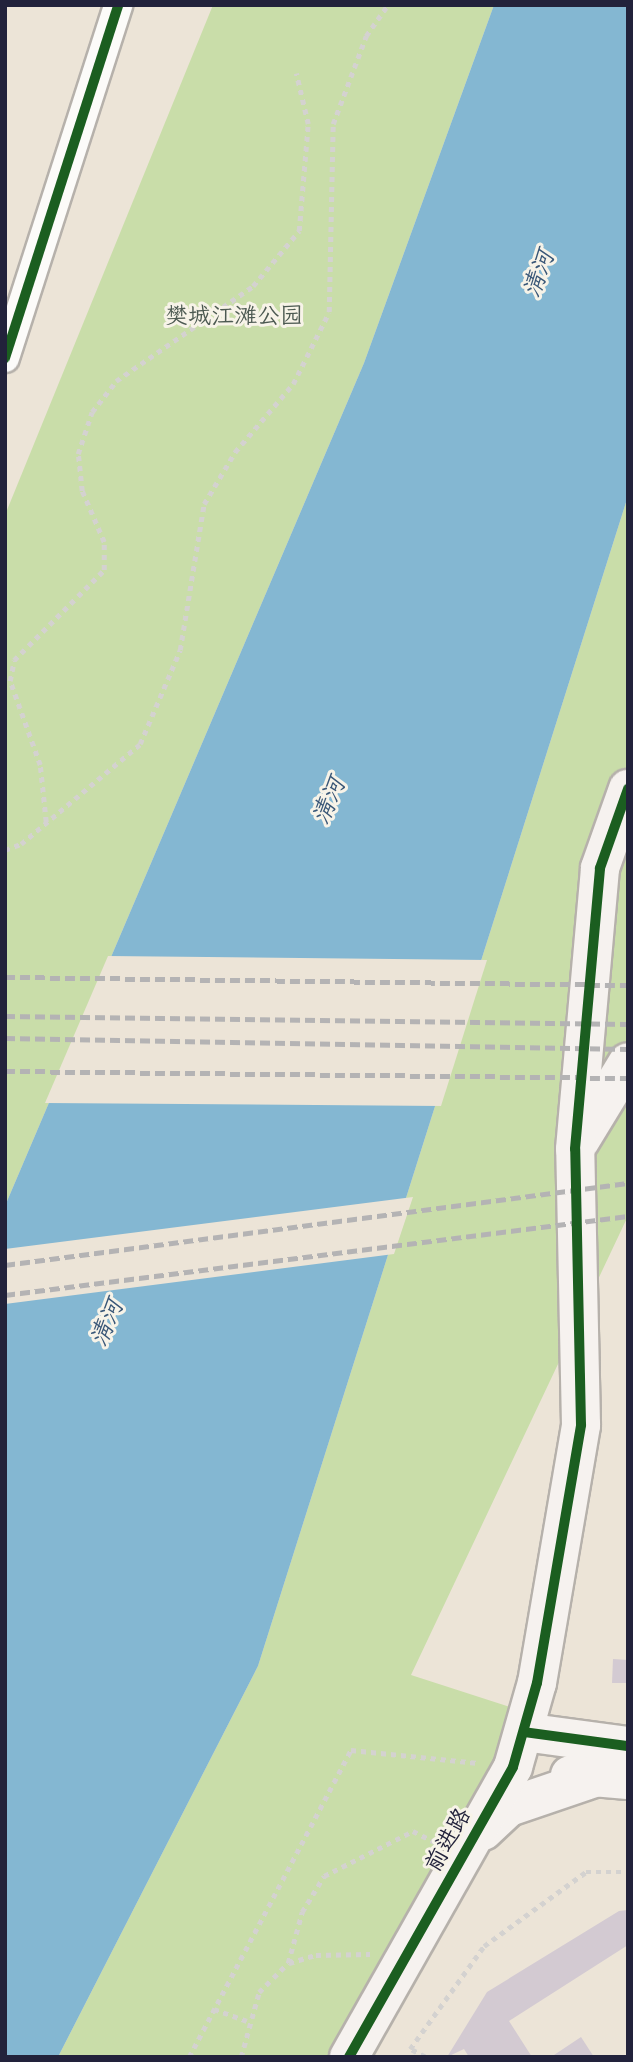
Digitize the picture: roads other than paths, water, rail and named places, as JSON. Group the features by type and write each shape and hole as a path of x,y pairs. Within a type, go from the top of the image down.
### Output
{"street":[{"path":"5,358 118,5"},
{"name":"前进路","path":"349,2057 466,1850 518,1750 537,1683 581,1425 575,1149 600,868 628,789"},
{"path":"575,1149 628,1062"},
{"path":"537,1683 561,1713 614,1762"},
{"path":"518,1750 614,1762"},
{"path":"466,1850 509,1807 614,1762"}],"water":[{"name":"清河","path":"494,5 628,5 628,496 258,1666 58,2057 5,2057 5,1206 364,363"}],"railway":[{"path":"5,977 628,985"},
{"path":"5,1016 628,1024"},
{"path":"5,1038 628,1049"},
{"path":"5,1071 628,1078"},
{"path":"5,1265 628,1183"},
{"path":"5,1295 628,1216"}],"park label":[{"name":"樊城江滩公园","path":"234,316"}]}
